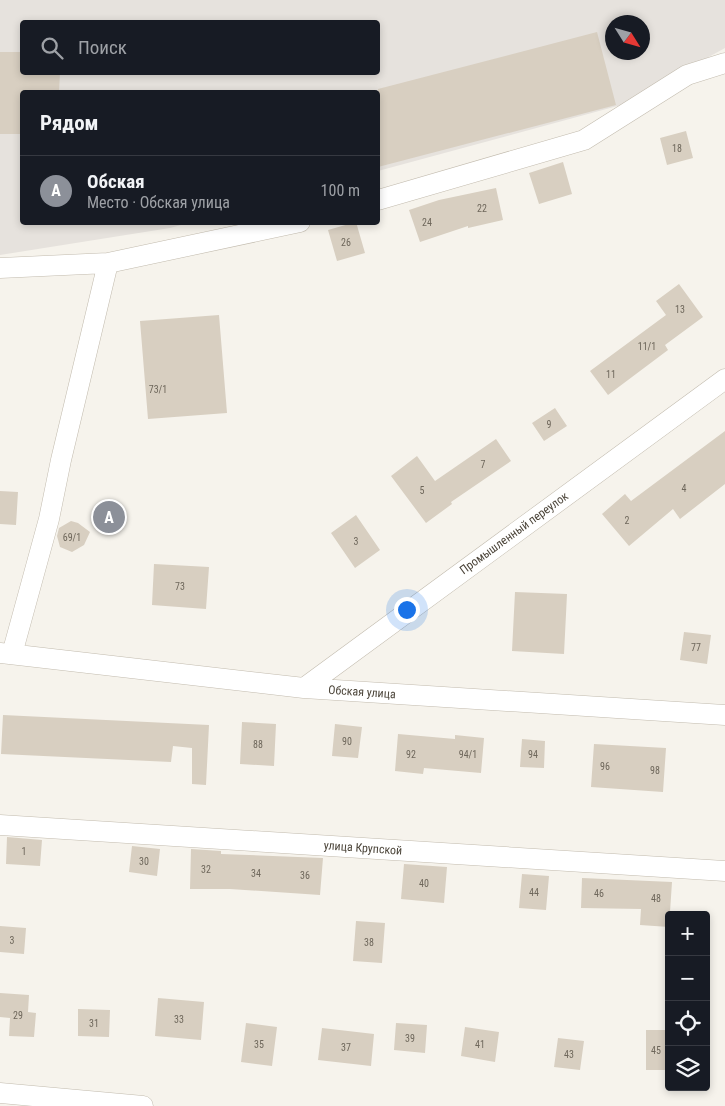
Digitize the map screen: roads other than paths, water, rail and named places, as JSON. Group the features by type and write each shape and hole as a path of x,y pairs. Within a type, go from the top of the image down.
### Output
{"street":[{"path":"380,199 584,140 687,75 725,63"},
{"path":"0,268 108,262 286,225"},
{"path":"6,654 49,520 61,460 108,262"},
{"name":"Промышленный переулок","path":"304,688 725,379"},
{"name":"Обская улица","path":"6,654 304,688 725,715"},
{"name":"улица Крупской","path":"0,825 725,871"},
{"path":"0,1093 143,1106"}],"place":[{"name":"Обская","path":"109,517"}]}
